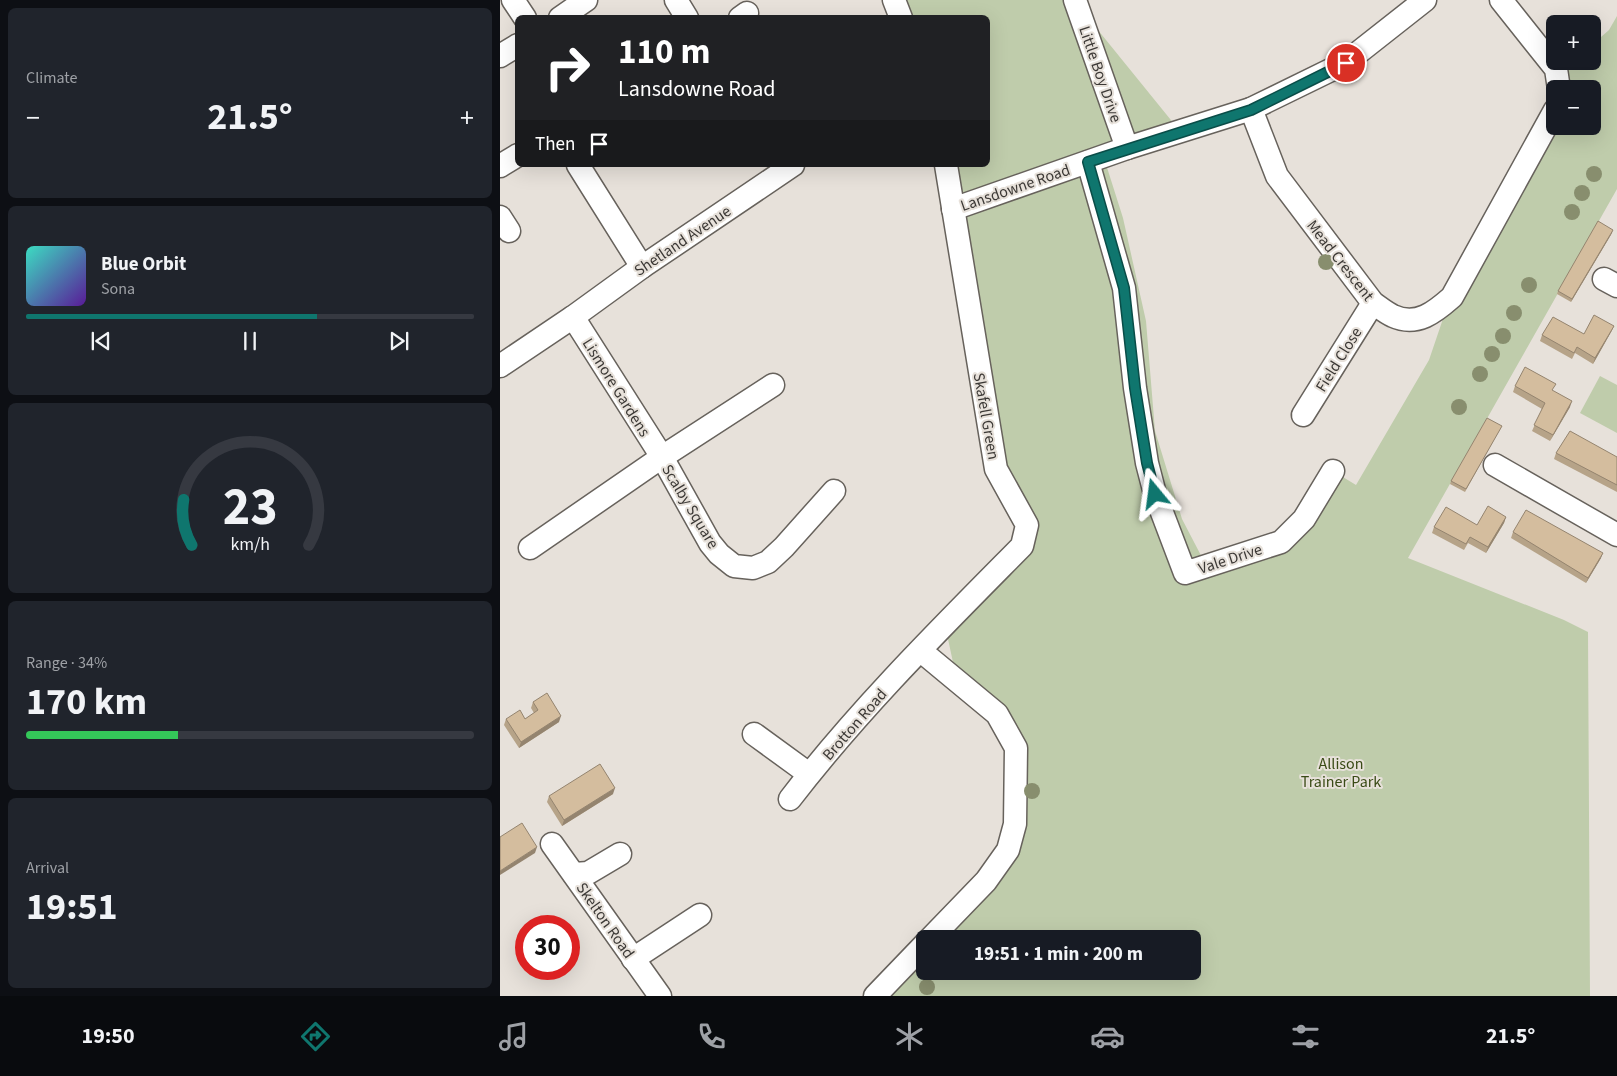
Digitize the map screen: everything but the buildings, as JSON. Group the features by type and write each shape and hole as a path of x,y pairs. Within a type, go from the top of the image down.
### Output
{"street":[{"path":"513,0 523,15"},
{"path":"564,15 586,0"},
{"path":"676,0 685,15"},
{"path":"894,0 900,15"},
{"name":"Little Boy Drive","path":"1075,0 1127,148"},
{"name":"Lansdowne Road","path":"953,209 1127,148 1251,110 1346,63 1425,0"},
{"path":"1501,0 1556,69 1558,80"},
{"name":"Mead Crescent","path":"1251,110 1277,176 1373,303 1393,316 1414,320 1433,313 1452,296 1546,126"},
{"path":"500,166 515,157"},
{"name":"Vale Drive","path":"1088,162 1124,288 1135,388 1147,463 1155,494 1185,573 1281,542 1304,519 1333,471"},
{"path":"579,167 642,267"},
{"name":"Shetland Avenue","path":"500,366 790,167"},
{"name":"Skafell Green","path":"921,651 1022,546 1027,525 996,469 963,278 946,167"},
{"name":"Field Close","path":"1303,415 1373,303"},
{"name":"Lismore Gardens","path":"573,317 662,457"},
{"name":"Scalby Square","path":"530,548 662,457 773,385"},
{"name":"Scalby Square","path":"662,457 710,543 719,554 734,566 753,568 768,562 834,490"},
{"path":"1495,465 1617,535"},
{"path":"921,651 997,714 1016,748 1015,824 1008,850 986,881 939,930"},
{"name":"Brotton Road","path":"790,799 809,774 887,686 921,651"},
{"path":"754,734 809,774"},
{"name":"Skelton Road","path":"552,844 660,996"},
{"path":"574,874 588,874 620,854"},
{"path":"633,959 700,915"},
{"path":"875,996 916,953"}],"green space":[{"name":"Allison Trainer Park","path":"892,0 1082,0 1089,19 1179,130 1104,158 1123,218 1146,321 1155,431 1182,519 1207,567 1281,542 1333,471 1356,485 1429,360 1447,307 1550,135 1601,135 1601,80 1565,80 1567,70 1601,70 1601,37 1609,30 1617,16 1617,189 1408,558 1564,620 1588,632 1590,996 875,996 916,953 916,980 1201,980 1201,930 938,930 1008,850 1015,748 957,681 945,625 1022,546 998,473 944,167 990,167 990,15 899,15"},
{"path":"1600,376 1617,385 1617,433 1580,413"}],"route":[{"path":"1155,494 1147,463 1135,388 1124,288 1088,162 1251,110 1346,63"}]}
